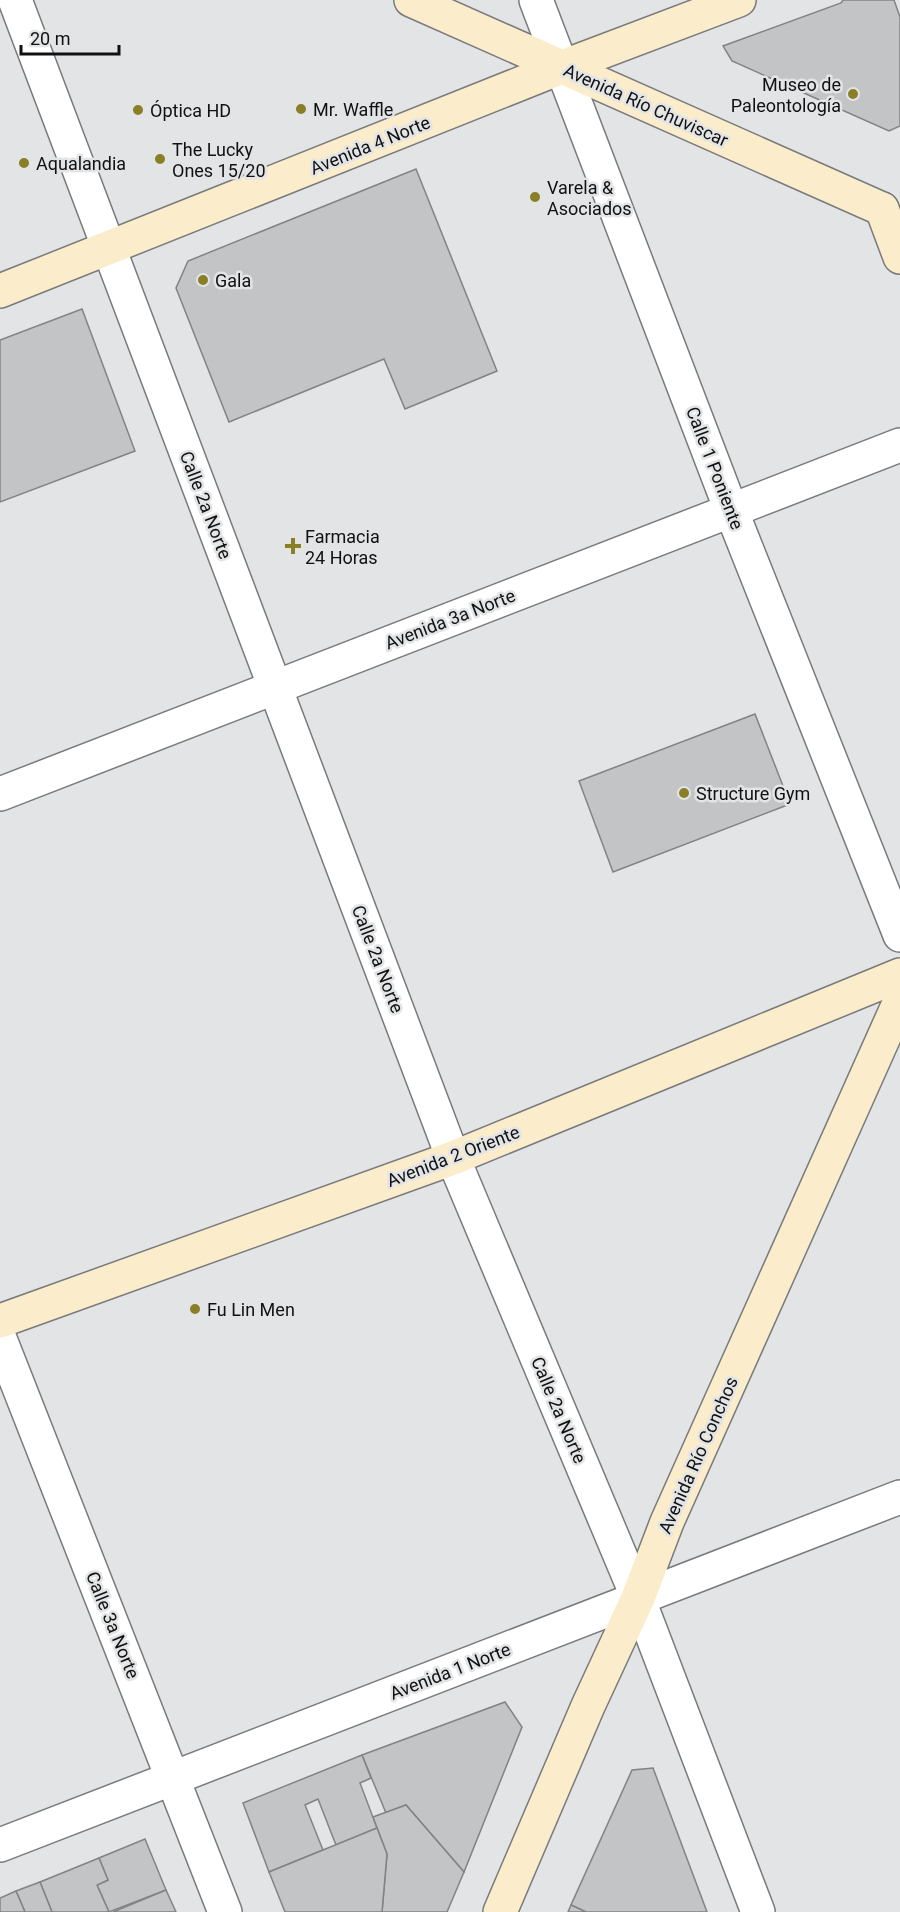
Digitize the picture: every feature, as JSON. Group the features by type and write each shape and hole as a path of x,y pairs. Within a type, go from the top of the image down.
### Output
{"street":[{"name":"Calle 2a Norte","path":"15,0 453,1158 638,1598 758,1912"},
{"name":"Avenida Río Chuviscar","path":"411,0 562,67 891,206"},
{"name":"Calle 1 Poniente","path":"536,0 731,510 900,934"},
{"name":"Avenida 4 Norte","path":"0,291 562,67 739,0"},
{"path":"891,206 900,257"},
{"name":"Avenida 3a Norte","path":"0,794 900,445"},
{"name":"Avenida 2 Oriente","path":"0,1322 453,1158 900,975"},
{"name":"Avenida Río Conchos","path":"500,1912 588,1706 638,1598 667,1522 900,1001"},
{"name":"Calle 3a Norte","path":"0,1340 225,1912"},
{"name":"Avenida 1 Norte","path":"0,1845 900,1497"}],"building":[{"name":"Museo de Paleontología","path":"843,0 894,0 900,17 900,126 889,131 732,61 723,46 841,3"},
{"path":"416,169 497,371 405,409 384,359 229,422 176,288 188,261"},
{"path":"82,309 135,451 0,502 0,340"},
{"name":"Structure Gym","path":"755,714 790,804 613,872 579,781"},
{"path":"505,1702 522,1727 464,1872 406,1805 386,1813 362,1755"},
{"path":"362,1755 371,1778 360,1783 377,1828 336,1845 318,1799 305,1805 323,1850 269,1872 243,1803"},
{"path":"653,1768 707,1912 586,1912 571,1905 632,1770"},
{"path":"406,1805 464,1872 447,1912 382,1912 387,1854 373,1817"},
{"path":"377,1828 387,1854 382,1912 285,1912 269,1872"},
{"path":"145,1839 166,1890 109,1912 97,1885 108,1880 99,1858"},
{"path":"99,1858 108,1880 97,1885 109,1912 52,1912 40,1882"},
{"path":"40,1882 52,1912 25,1912 16,1891"},
{"path":"166,1890 176,1912 113,1912"},
{"path":"16,1891 25,1912 0,1912 0,1898"},
{"path":"571,1905 586,1912 568,1912"}],"place":[{"name":"Museo de Paleontología","path":"853,94"},
{"name":"Mr. Waffle","path":"301,109"},
{"name":"Óptica HD","path":"138,110"},
{"name":"The Lucky Ones 15/20","path":"160,159"},
{"name":"Aqualandia","path":"24,163"},
{"name":"Varela & Asociados","path":"535,197"},
{"name":"Gala","path":"203,280"},
{"name":"Farmacia 24 Horas","path":"293,546"},
{"name":"Structure Gym","path":"684,793"},
{"name":"Fu Lin Men","path":"195,1309"}]}
